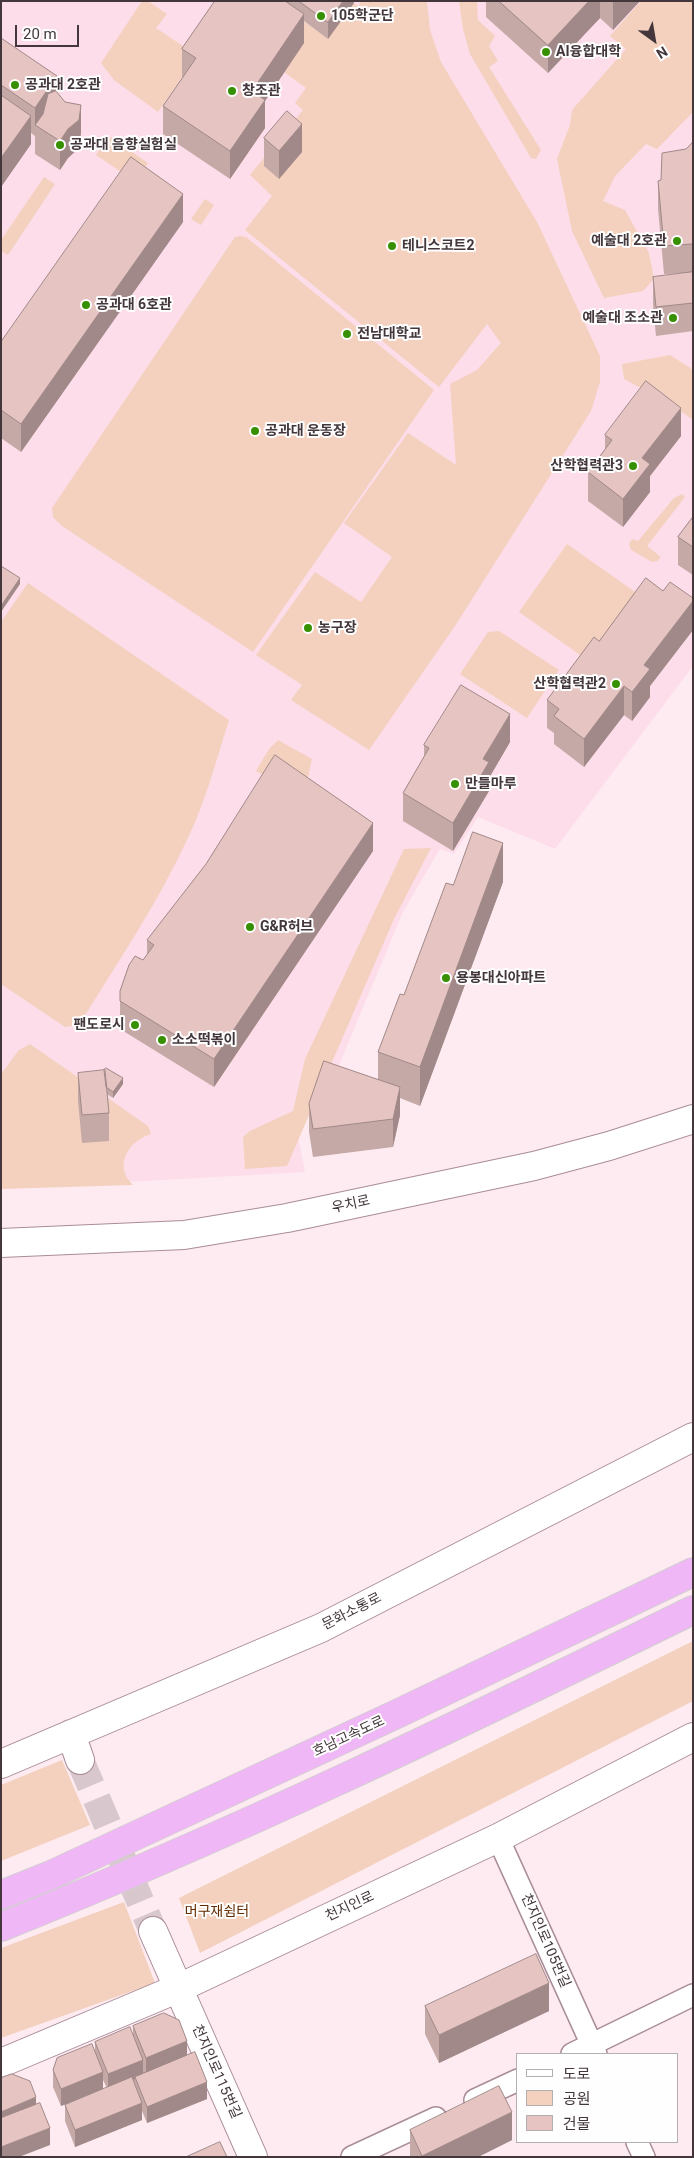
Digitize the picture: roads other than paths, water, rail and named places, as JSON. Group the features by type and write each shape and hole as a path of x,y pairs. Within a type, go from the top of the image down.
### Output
{"highway":[{"name":"호남고속도로","path":"1,1895 51,1876 399,1713 693,1572"},
{"path":"1,1927 78,1896 417,1745 693,1610"}],"street":[{"name":"우치로","path":"1,1243 184,1235 287,1218 534,1166 693,1119"},
{"name":"문화소통로","path":"1,1764 321,1628 693,1437"},
{"path":"71,1734 80,1760"},
{"name":"천지인로","path":"1,2062 179,1988 498,1838 693,1737"},
{"name":"천지인로105번길","path":"498,1838 594,2050"},
{"name":"천지인로115번길","path":"153,1931 253,2157"},
{"path":"578,2053 594,2050 693,1994"},
{"path":"352,2157 516,2081"},
{"path":"637,2143 644,2157"}],"tunnel":[{"path":"80,1760 153,1931"}],"place":[{"name":"105학군단","path":"321,16"},
{"name":"AI융합대학","path":"546,52"},
{"name":"공과대 2호관","path":"15,85"},
{"name":"창조관","path":"232,91"},
{"name":"공과대 음향실험실","path":"60,145"},
{"name":"예술대 2호관","path":"677,241"},
{"name":"테니스코트2","path":"392,246"},
{"name":"공과대 6호관","path":"86,305"},
{"name":"예술대 조소관","path":"673,318"},
{"name":"전남대학교","path":"347,334"},
{"name":"공과대 운동장","path":"255,431"},
{"name":"산학협력관3","path":"633,466"},
{"name":"농구장","path":"308,628"},
{"name":"산학협력관2","path":"616,684"},
{"name":"만들마루","path":"455,784"},
{"name":"G&R허브","path":"250,927"},
{"name":"용봉대신아파트","path":"446,978"},
{"name":"팬도로시","path":"135,1025"},
{"name":"소소떡볶이","path":"162,1040"}],"park label":[{"name":"머구재쉼터","path":"217,1912"}]}
